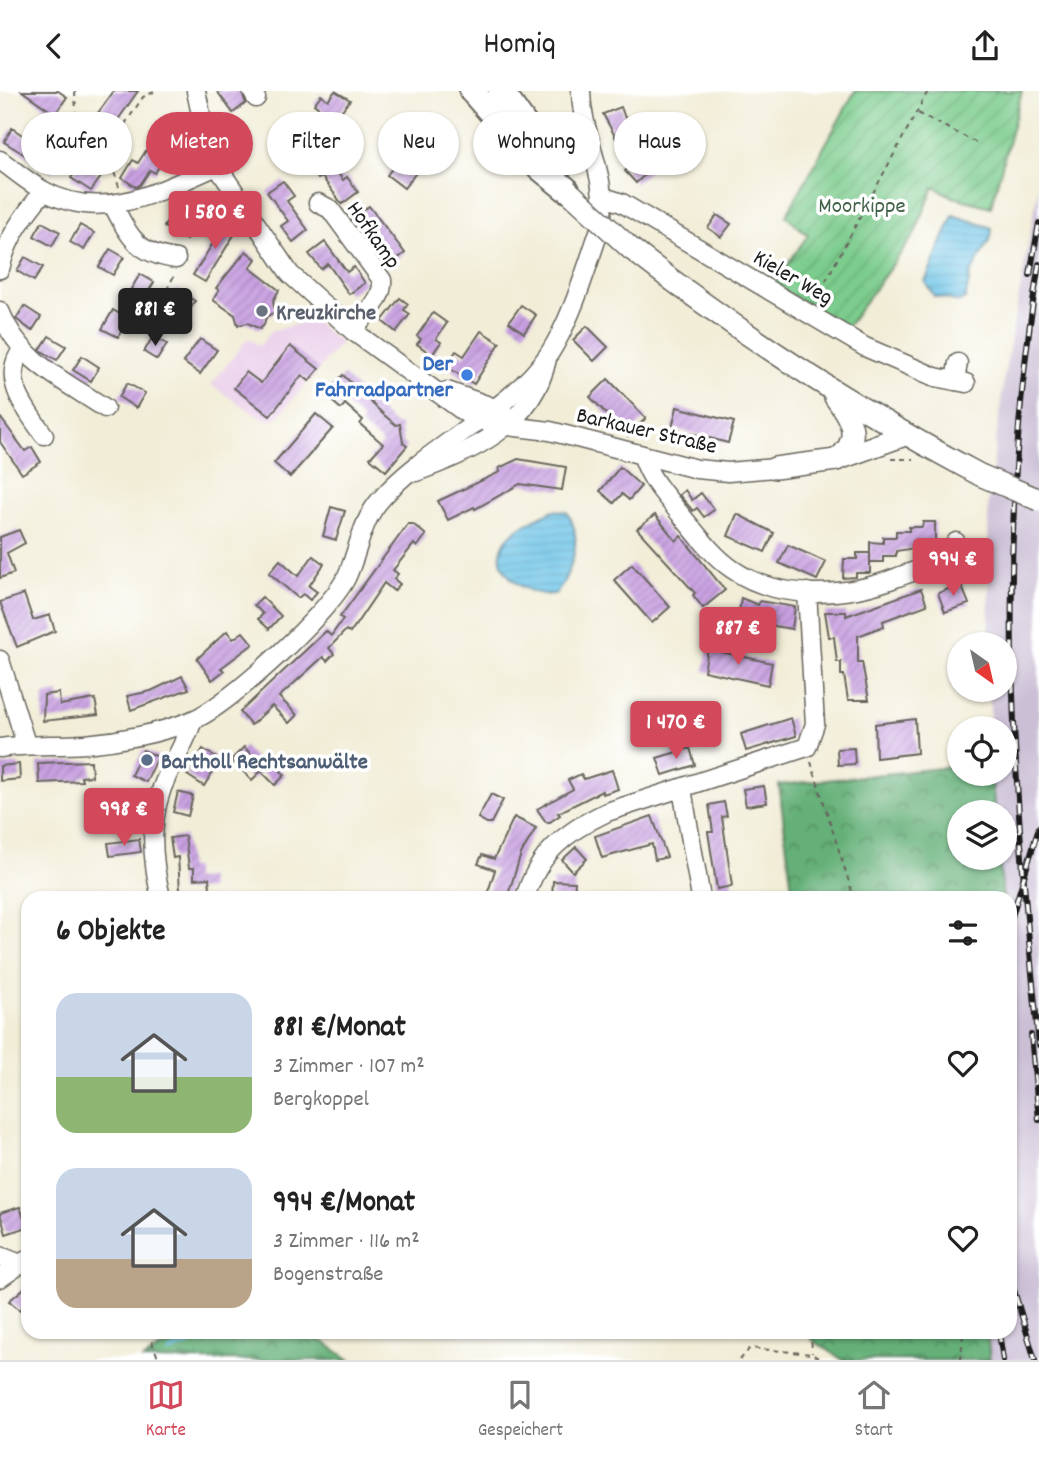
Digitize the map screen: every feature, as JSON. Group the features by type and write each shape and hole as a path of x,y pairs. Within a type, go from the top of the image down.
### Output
{"highway":[{"path":"472,91 540,168 567,190"},
{"path":"501,91 531,131 567,190"}],"main road":[{"path":"567,190 630,248 738,330 832,392 980,475 1039,500"},
{"path":"832,392 854,429 851,444 836,460"},
{"path":"775,468 836,460 905,435"}],"street":[{"name":"Barkauer Straße","path":"196,91 200,112"},
{"path":"403,476 465,454 511,421 536,391 601,226 604,197 581,106 580,91"},
{"path":"0,160 44,191 73,203 100,207 118,204 194,175"},
{"name":"Barkauer Straße","path":"224,175 290,274 353,331 431,386 442,397 478,420 537,421 550,431 643,457 714,471 775,468"},
{"path":"0,269 4,253 21,220 44,191"},
{"name":"Kieler Weg","path":"604,197 622,203 865,347 935,377 960,375"},
{"name":"Hofkamp","path":"318,203 330,209 382,281 383,289 353,331"},
{"path":"118,204 128,235 148,254 176,259"},
{"path":"0,311 22,351 39,367 105,408"},
{"path":"22,351 17,356 10,382 15,395 44,435"},
{"path":"0,748 26,744 86,744 193,720 222,704 304,628 347,578 372,510 403,476 416,463 494,408 548,356"},
{"name":"Barkauer Straße","path":"431,386 494,408 511,421"},
{"path":"643,457 653,480 723,562 754,582 807,592 836,592 878,585 949,555 956,542"},
{"path":"528,891 540,861 552,846 579,826 607,812 807,747 815,724 807,592"},
{"path":"0,660 26,744"},
{"path":"159,891 152,859 153,821 167,775 181,753 193,720"},
{"path":"681,789 700,891"},
{"path":"0,1256 21,1261"},
{"path":"0,1278 21,1262"}],"path":[{"path":"75,91 76,112"},
{"path":"132,114 143,97 156,91"},
{"path":"809,312 929,91"},
{"path":"917,113 977,143"},
{"path":"112,175 118,204"},
{"path":"141,330 146,330 175,278 176,259"},
{"path":"807,747 852,891"},
{"path":"151,1339 159,1360"},
{"path":"811,1339 812,1354"},
{"path":"961,1360 962,1339"},
{"path":"740,1360 750,1348 812,1354 821,1360"}],"shaded area":[{"path":"1039,185 1039,1360 990,1360 988,1339 1017,1339 1017,891 1002,891 1000,870 1017,870 1017,800 994,800 992,786 1017,786 1017,716 990,716 990,702 1017,702 1017,632 989,632 988,502 1005,371"},
{"path":"313,320 341,343 275,420 264,420 211,385 248,338 260,346 271,331"}],"green space":[{"name":"Moorkippe","path":"855,91 1022,91 991,207 953,197 934,187 914,235 847,327 773,285 808,235 786,216"},
{"path":"947,767 947,786 992,786 994,800 947,800 947,870 1000,870 1002,891 792,891 779,785"},
{"path":"185,1339 317,1339 350,1360 143,1360 157,1350"},
{"path":"811,1339 988,1339 990,1360 843,1360"}],"water":[{"path":"953,215 992,228 991,237 971,273 965,299 959,302 934,296 925,282"},
{"path":"554,510 567,512 572,522 575,532 574,553 557,593 536,593 507,574 502,565 501,554 504,544 513,533"}],"building":[{"path":"22,91 58,91 67,97 56,112 52,112"},
{"path":"114,91 138,91 123,112 99,112"},
{"path":"217,91 241,91 246,103 232,112"},
{"path":"335,91 350,100 340,112 324,112 314,104 321,95 328,100"},
{"path":"621,107 623,112 614,112 614,134 603,114"},
{"path":"12,128 21,134 21,152 4,142"},
{"path":"146,150 147,175 136,187 122,178 124,175 132,175 133,160 138,163"},
{"path":"73,175 101,177 91,191 71,178"},
{"path":"315,175 339,175 343,180 347,177 358,192 342,204 322,177 318,179"},
{"path":"387,175 414,175 404,188"},
{"path":"629,175 645,175 636,183"},
{"path":"283,181 294,196 287,201 308,230 293,242 281,226 288,221 267,192"},
{"path":"177,205 199,218 186,240 164,227"},
{"path":"369,206 405,253 389,265 354,218"},
{"path":"717,215 731,224 721,237 708,228"},
{"path":"221,221 237,230 205,282 193,275 215,240 211,238"},
{"path":"42,222 60,232 52,246 34,236"},
{"path":"80,225 94,233 84,250 70,242"},
{"path":"325,242 347,272 354,267 365,283 349,294 328,264 321,269 309,254"},
{"path":"110,249 124,257 113,275 99,267"},
{"path":"246,251 256,259 250,268 279,290 273,301 275,312 266,317 260,329 248,323 238,325 235,315 213,300 219,290 216,288"},
{"path":"25,257 43,267 34,281 17,271"},
{"path":"140,274 154,282 144,299 130,291"},
{"path":"176,289 195,301 183,321 164,309"},
{"path":"400,298 408,304 404,310 410,314 396,332 382,321"},
{"path":"521,305 536,315 524,333 509,322"},
{"path":"24,306 41,317 32,331 16,319"},
{"path":"113,310 128,319 118,337 102,329"},
{"path":"433,313 447,323 436,339 441,342 432,355 417,344 421,339 417,336"},
{"path":"587,326 608,347 594,361 573,340"},
{"path":"481,331 500,343 474,384 446,366 456,351 464,356"},
{"path":"49,336 66,346 57,360 40,350"},
{"path":"153,336 167,344 157,360 144,352"},
{"path":"200,339 217,350 200,374 183,362"},
{"path":"290,346 319,369 309,381 302,375 270,416 234,388 246,372 261,383"},
{"path":"82,356 99,367 91,381 73,370"},
{"path":"343,375 384,415 396,425 400,424 403,443 407,446 386,471 370,458 383,444 360,424 363,420 345,404 341,409 325,395"},
{"path":"608,379 646,418 628,436 590,397"},
{"path":"127,383 145,393 136,408 119,397"},
{"path":"677,407 734,422 728,443 672,428"},
{"path":"316,414 333,428 290,477 274,463"},
{"path":"0,417 25,451 32,447 41,462 22,474 0,442"},
{"path":"518,459 566,467 562,490 520,484 475,509 474,507 448,520 438,501 500,472 499,468"},
{"path":"620,467 641,486 629,500 622,494 614,503 600,491"},
{"path":"685,490 692,500 701,493 714,510 704,517 697,508 693,511 679,495"},
{"path":"331,507 345,511 336,540 323,536"},
{"path":"737,514 774,533 765,552 728,536"},
{"path":"655,515 676,541 681,536 725,590 703,608 693,595 695,593 637,529"},
{"path":"923,522 935,522 935,542 922,542 922,547 896,551 896,556 883,556 883,562 870,562 870,542 883,543 883,537 896,537 896,531 922,527"},
{"path":"408,524 413,524 426,535 417,547 414,544 393,570 398,574 394,579 400,584 394,591 384,583 350,633 346,630 329,648 334,654 327,661 323,657 279,697 297,715 289,723 272,706 251,725 240,712 326,631 331,636 343,619 340,617"},
{"path":"19,530 25,543 7,553 14,573 0,578 0,537"},
{"path":"788,545 826,562 817,580 779,563"},
{"path":"857,553 870,553 870,573 856,573 856,577 843,578 844,559 857,559"},
{"path":"313,556 324,564 309,586 317,592 310,600 303,594 298,598 269,573 280,560 298,576"},
{"path":"632,564 670,607 652,623 614,580"},
{"path":"961,584 969,604 945,612 938,593"},
{"path":"921,589 927,605 883,621 884,626 858,636 858,662 862,662 869,700 848,700 844,675 841,675 841,662 837,662 834,637 829,637 825,612 846,612 846,616"},
{"path":"24,594 33,620 50,615 55,631 17,647 0,602"},
{"path":"262,597 281,616 269,629 258,619 263,614 254,605"},
{"path":"741,598 758,605 760,601 795,607 792,629 738,620"},
{"path":"227,631 233,639 243,632 253,644 221,668 224,671 212,680 197,659"},
{"path":"708,649 772,663 768,685 704,671"},
{"path":"182,676 189,689 131,710 127,696 151,691"},
{"path":"59,693 60,705 95,699 98,715 43,721 44,695"},
{"path":"791,718 796,736 746,751 741,734"},
{"path":"915,719 917,753 876,758 875,724"},
{"path":"244,747 259,762 266,756 285,775 275,785 261,771 252,780 231,760"},
{"path":"690,748 695,765 663,775 657,758"},
{"path":"854,748 855,764 838,765 837,749"},
{"path":"203,749 220,760 204,786 187,775"},
{"path":"143,750 158,757 146,782 131,775"},
{"path":"91,761 92,776 81,777 82,781 39,783 38,763"},
{"path":"19,764 20,779 0,781 0,766"},
{"path":"612,770 618,789 603,794 602,791 558,813 560,815 550,822 546,822 537,809 573,789 568,780 581,774 584,779"},
{"path":"764,786 767,803 746,806 743,789"},
{"path":"178,792 193,796 188,816 173,812"},
{"path":"491,794 503,800 491,823 487,823 478,818"},
{"path":"724,802 727,816 722,817 732,886 717,889 708,832 713,832 709,805"},
{"path":"652,816 667,857 655,860 652,844 602,858 595,836"},
{"path":"514,817 536,828 521,854 509,891 488,891 495,870 478,864 482,855 494,859"},
{"path":"185,836 189,868 194,868 194,879 209,878 210,889 180,891 178,857 173,858 170,838"},
{"path":"139,839 141,852 110,856 108,843"},
{"path":"576,847 587,859 573,872 562,860"},
{"path":"553,881 575,882 574,891 552,891"},
{"path":"20,1207 21,1229 6,1234 0,1213"},
{"path":"21,1291 20,1310 9,1301"}],"waterway":[{"path":"169,1352 201,1339"}],"railway":[{"path":"1030,275 1039,223"},
{"path":"1039,264 1025,364 1016,461 1012,558 1015,751 1039,1045"},
{"path":"1017,900 1039,827"},
{"path":"1031,1035 1039,1120"},
{"path":"1017,1300 1035,1360"},
{"path":"1000,1339 1003,1360"}],"place":[{"name":"Kreuzkirche","path":"262,311"},
{"name":"Der Fahrradpartner","path":"467,375"},
{"name":"Bartholl Rechtsanwälte","path":"147,760"}]}
